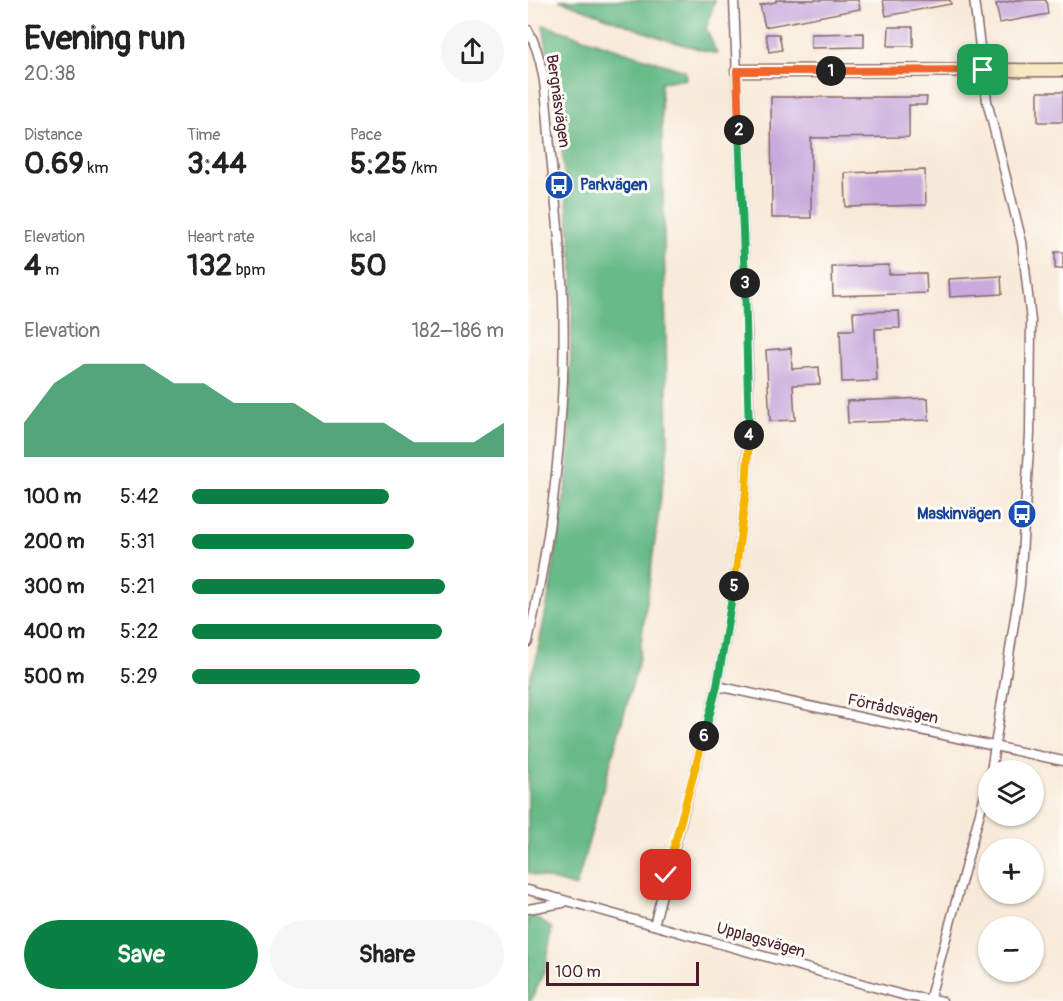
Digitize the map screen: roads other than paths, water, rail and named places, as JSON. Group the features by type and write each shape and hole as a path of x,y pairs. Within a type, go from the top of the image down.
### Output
{"street":[{"path":"654,925 717,686 733,593 746,491 749,419 734,0"},
{"path":"974,0 983,70 999,154 1023,242 1031,321 1030,434 1020,585 993,760"},
{"name":"Bergnäsvägen","path":"528,30 536,49 543,84 561,259 564,352 559,457 551,526 528,642"},
{"path":"737,71 1063,70"},
{"name":"Förrådsvägen","path":"717,686 1063,761"},
{"path":"929,1000 978,820"},
{"name":"Upplagsvägen","path":"528,890 906,996 942,1001"},
{"name":"Upplagsvägen","path":"528,909 573,902"}],"place":[{"name":"Parkvägen","path":"559,185"},
{"name":"Maskinvägen","path":"1022,514"}]}
